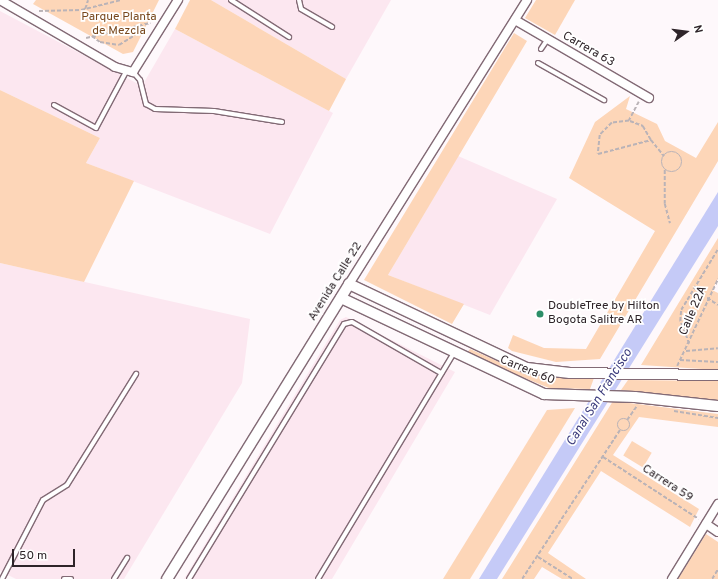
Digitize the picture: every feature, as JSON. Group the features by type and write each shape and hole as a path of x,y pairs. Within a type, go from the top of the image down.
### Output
{"street":[{"path":"0,0 130,71 178,0"},
{"name":"Avenida Calle 22","path":"167,579 349,284 528,0"},
{"name":"Carrera 63","path":"515,20 646,97"},
{"name":"Carrera 60","path":"349,284 462,340 527,368 591,373 718,375"},
{"name":"Carrera 60","path":"341,298 527,388 558,397 635,397 718,406"},
{"path":"454,353 462,340"},
{"path":"672,579 718,504"},
{"path":"706,524 718,532"}],"lane":[{"path":"231,0 289,37"},
{"path":"299,0 301,9 332,27"},
{"path":"541,49 547,40"},
{"path":"538,63 604,100"},
{"path":"54,105 96,128 130,71 140,80 146,104 155,109 214,111 282,122"},
{"path":"189,579 344,324 352,322 441,373"},
{"path":"318,579 454,353"},
{"path":"2,579 44,498 67,485 136,374"},
{"path":"114,579 127,558"},
{"path":"64,579 71,579"}],"path":[{"path":"85,9 88,0"},
{"path":"39,11 85,9 121,0"},
{"path":"86,38 140,24 150,23"},
{"path":"92,36 100,42 119,44 134,35 140,24"},
{"path":"630,121 646,97"},
{"path":"651,140 598,154 600,135 612,123 630,121 643,126 651,140 664,156 666,169 665,204 670,223"},
{"path":"664,156 676,153 682,161 675,171 666,169"},
{"path":"689,344 680,321 681,310 718,249"},
{"name":"Calle 22A","path":"674,371 705,311 707,298 718,280"},
{"path":"707,298 718,305"},
{"path":"685,351 718,348"},
{"path":"680,360 718,362"},
{"path":"620,430 629,429 627,420 636,406 644,407"},
{"path":"666,410 718,418"},
{"path":"522,579 538,557 620,430 620,421 627,420"},
{"name":"Carrera 59","path":"602,457 706,524"},
{"path":"538,557 574,579"},
{"path":"712,579 718,569"}],"shaded area":[{"path":"211,0 391,0 346,79"},
{"path":"0,11 142,86 175,29 333,113 270,234 86,163 100,138 0,90"},
{"path":"458,156 557,199 490,315 388,275"},
{"path":"0,263 250,319 242,383 124,579 16,579 0,571"},
{"path":"346,317 455,372 332,579 184,579 340,320"}],"green space":[{"name":"Parque Planta de Mezcla","path":"36,0 159,0 133,52 123,54 33,4"},
{"path":"190,0 211,0 346,79 329,111 175,29"},
{"path":"536,0 575,0 555,35 525,18"},
{"path":"514,33 527,41 388,275 464,304 452,324 364,280"},
{"path":"0,90 100,138 86,163 134,181 84,282 0,263"},
{"path":"630,96 626,109 657,124 665,141 696,158 718,122 718,161 600,359 556,362 512,351 508,348 513,335 544,348 586,349 655,231 569,178 595,122"},
{"path":"718,238 718,279 712,290 718,293 718,370 641,365"},
{"path":"470,349 522,372 546,377 594,378 590,389 549,388 466,354"},
{"path":"628,380 718,381 718,401 621,390"},
{"path":"613,401 718,414 718,427 639,417 613,455 699,509 690,527 601,471 548,553 586,579 562,579 542,567 534,579 502,579"},
{"path":"575,408 470,579 443,579 547,410"},
{"path":"632,441 652,453 643,467 623,456"},
{"path":"706,534 718,542 718,579 678,579"}],"water":[{"name":"Canal San Francisco","path":"718,192 718,226 497,579 479,579"}],"place":[{"name":"DoubleTree by Hilton Bogota Salitre AR","path":"540,314"}]}
